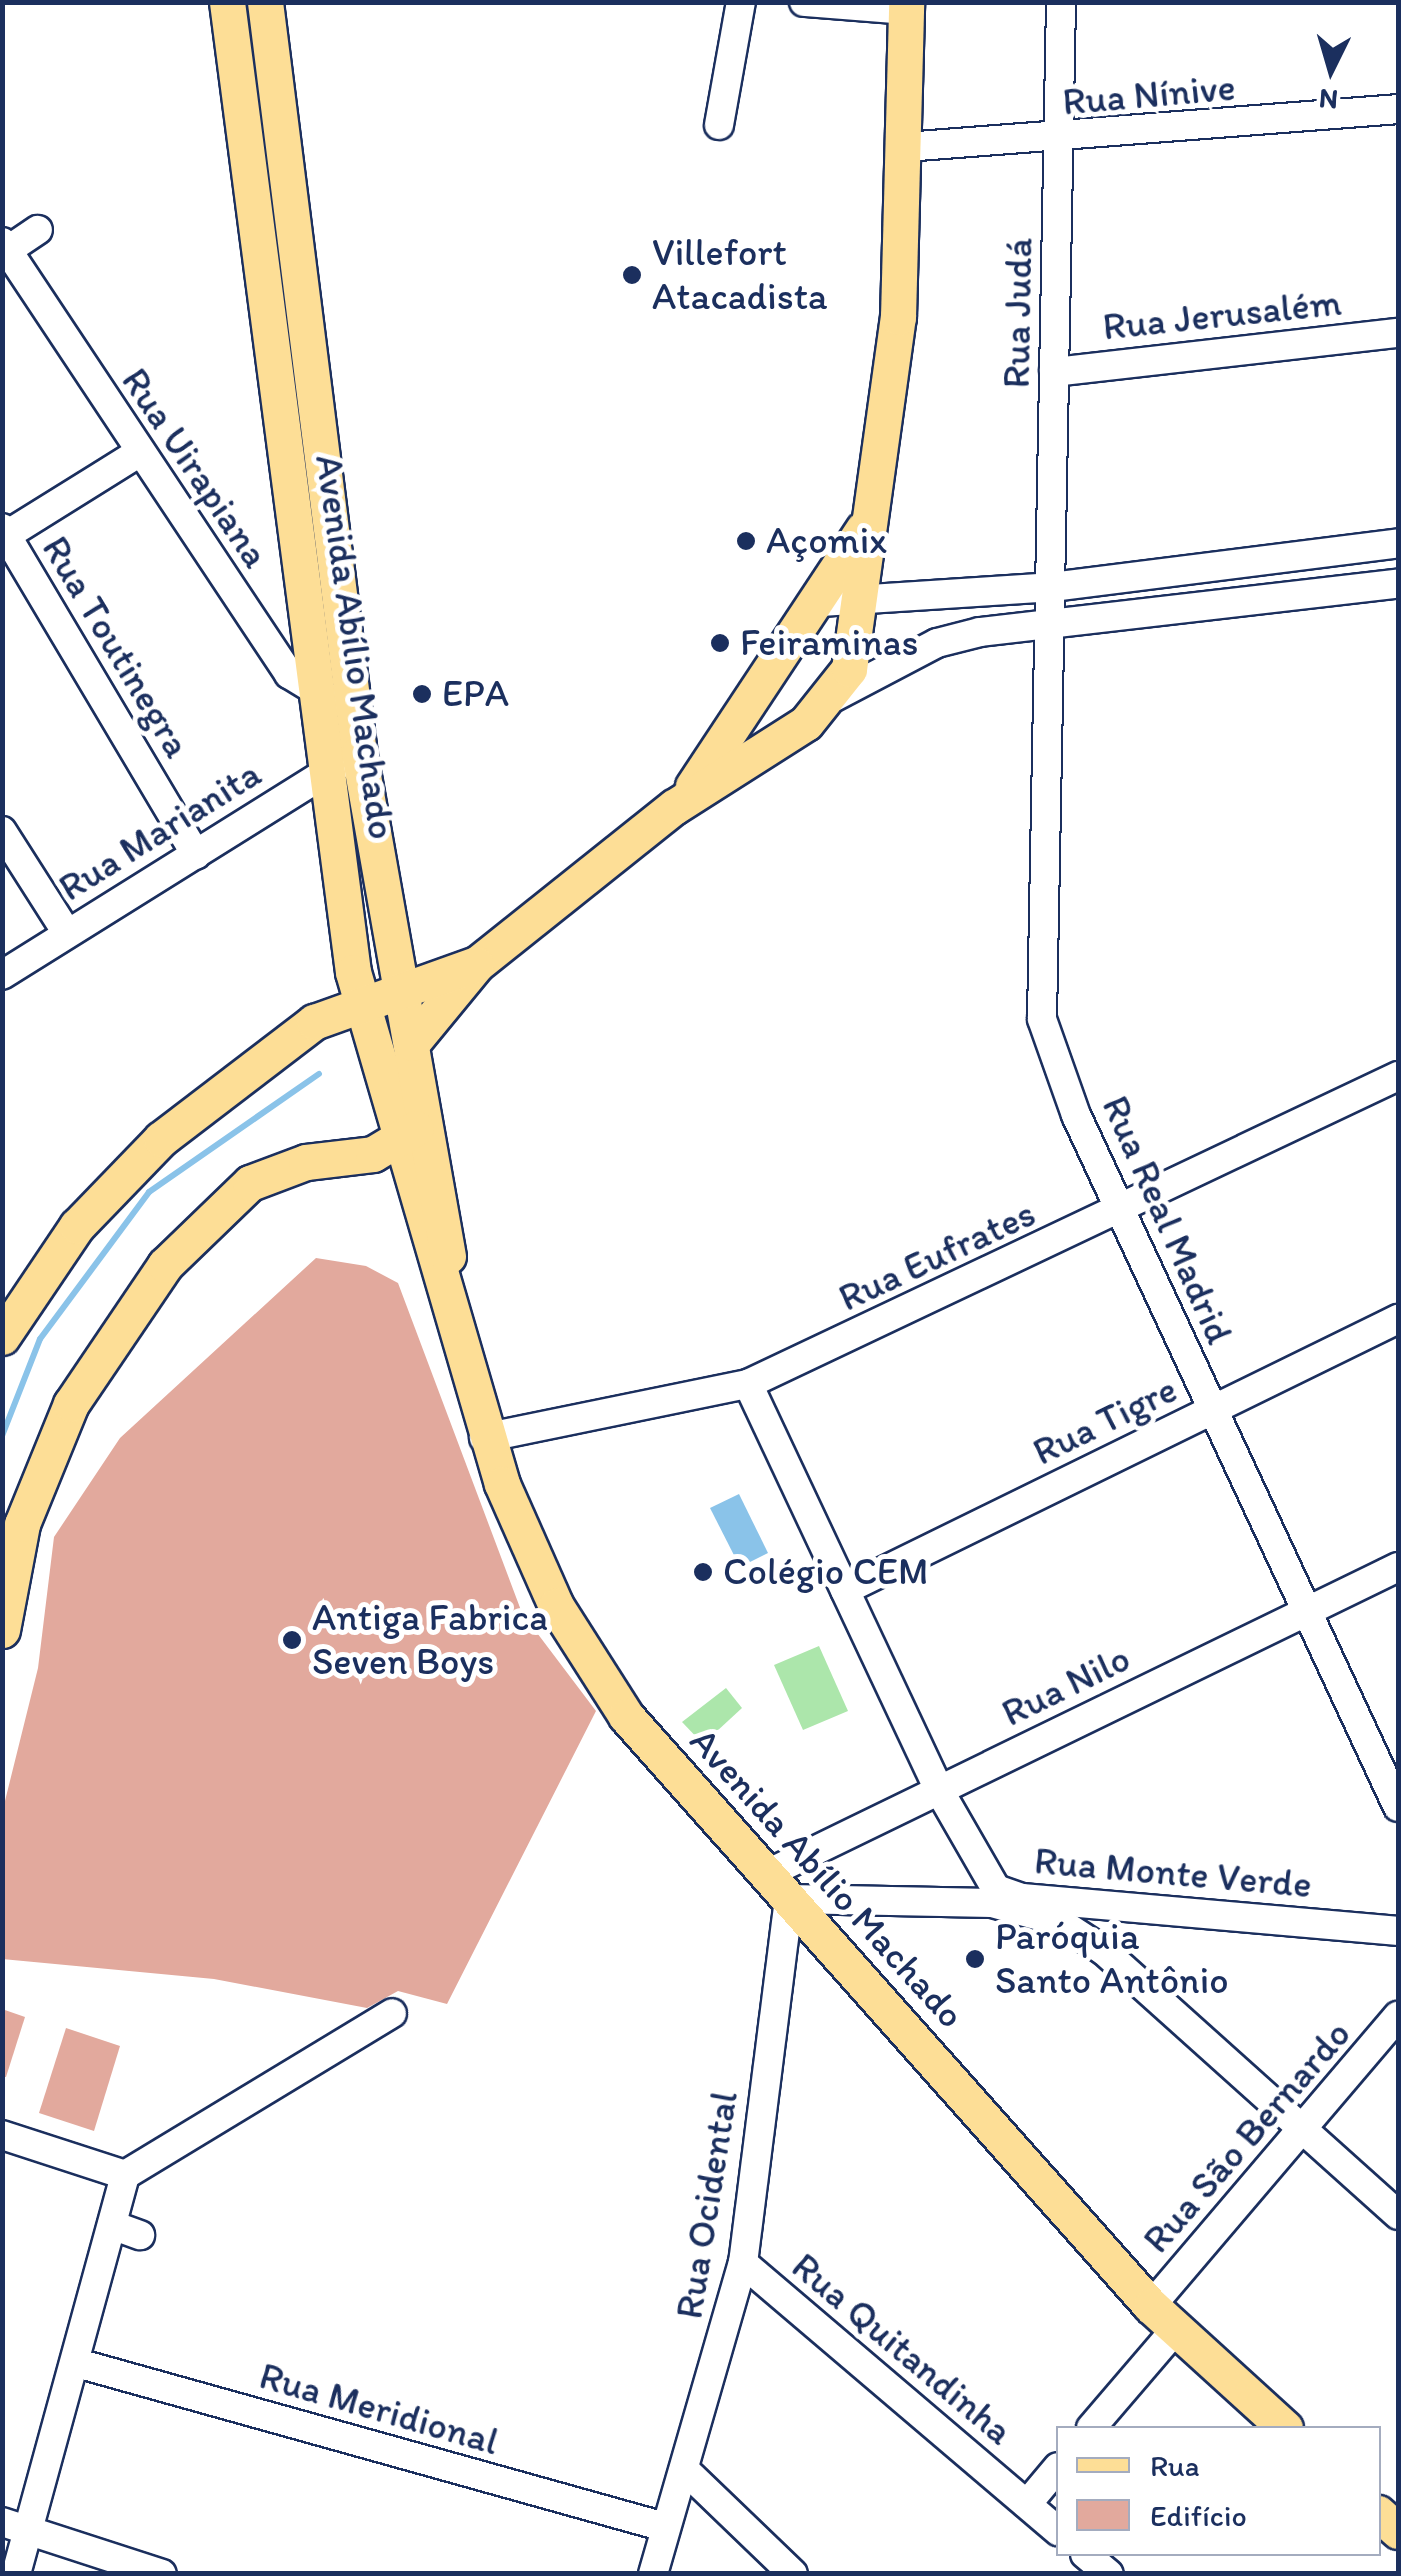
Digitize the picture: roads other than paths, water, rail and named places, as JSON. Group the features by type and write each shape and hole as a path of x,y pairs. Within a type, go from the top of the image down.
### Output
{"main road":[{"name":"Avenida Abílio Machado","path":"227,2 336,699"},
{"name":"Avenida Abílio Machado","path":"265,2 344,762 357,985 398,1143 450,1292"},
{"path":"412,1043 477,964 680,803 806,723 834,697 866,598 866,524 894,350 905,147 906,6"},
{"path":"680,803 823,602 866,524"},
{"path":"775,672 783,702 806,723"},
{"name":"Avenida Abílio Machado","path":"344,762 387,932 396,994 412,1043 450,1292 484,1438 556,1606 616,1700 778,1886 1164,2318 1283,2426"},
{"path":"387,932 436,962 477,964"},
{"path":"2,1338 77,1226 161,1139 357,985 396,994 477,964"},
{"path":"2,1630 22,1524 70,1404 166,1265 250,1182 398,1143 420,1123 424,1104"}],"street":[{"path":"720,125 740,2"},
{"path":"804,2 906,6"},
{"name":"Rua Judá","path":"1052,624 1060,2"},
{"name":"Rua Nínive","path":"905,147 1058,141 1398,109"},
{"path":"5,246 38,230"},
{"name":"Rua Uirapiana","path":"5,246 138,454 289,674 336,699"},
{"name":"Rua Jerusalém","path":"1054,372 1398,333"},
{"path":"4,534 138,454"},
{"name":"Rua Toutinegra","path":"4,534 196,855"},
{"path":"823,602 1052,587 1398,542"},
{"path":"834,697 937,643 1052,624 1398,584"},
{"name":"Rua Real Madrid","path":"1052,624 1042,1019 1211,1411 1398,1807"},
{"name":"Rua Marianita","path":"2,975 344,762"},
{"path":"2,830 67,933"},
{"name":"Rua Eufrates","path":"484,1438 748,1384 1123,1212 1398,1076"},
{"name":"Rua Tigre","path":"845,1590 1398,1319"},
{"name":"Rua Monte Verde","path":"748,1384 939,1790 988,1880 1022,1898 1398,1930"},
{"name":"Rua Nilo","path":"778,1886 939,1790 1398,1567"},
{"path":"778,1886 976,1903 1041,1914 1080,1933 1398,2215"},
{"name":"Rua Ocidental","path":"652,2574 661,2526 684,2469 743,2263 778,1886"},
{"path":"16,2574 77,2363 124,2175 392,2013"},
{"name":"Rua São Bernardo","path":"1092,2426 1164,2318 1398,2016"},
{"path":"2,2135 124,2175"},
{"path":"112,2225 140,2235"},
{"name":"Rua Quitandinha","path":"743,2263 1056,2529"},
{"name":"Rua Meridional","path":"77,2363 661,2526"},
{"path":"684,2469 794,2574"},
{"path":"1027,2504 1056,2469"},
{"path":"2,2522 162,2574"},
{"path":"1087,2556 1108,2574"}],"water":[{"path":"739,1494 768,1553 740,1567 710,1508"}],"waterway":[{"path":"2,1436 40,1339 149,1192 319,1074"}],"place":[{"name":"Villefort Atacadista","path":"632,275"},
{"name":"Açomix","path":"746,541"},
{"name":"Feiraminas","path":"720,643"},
{"name":"EPA","path":"422,694"},
{"name":"Colégio CEM","path":"703,1572"},
{"name":"Antiga Fabrica Seven Boys","path":"292,1640"},
{"name":"Paróquia Santo Antônio","path":"975,1959"}]}
